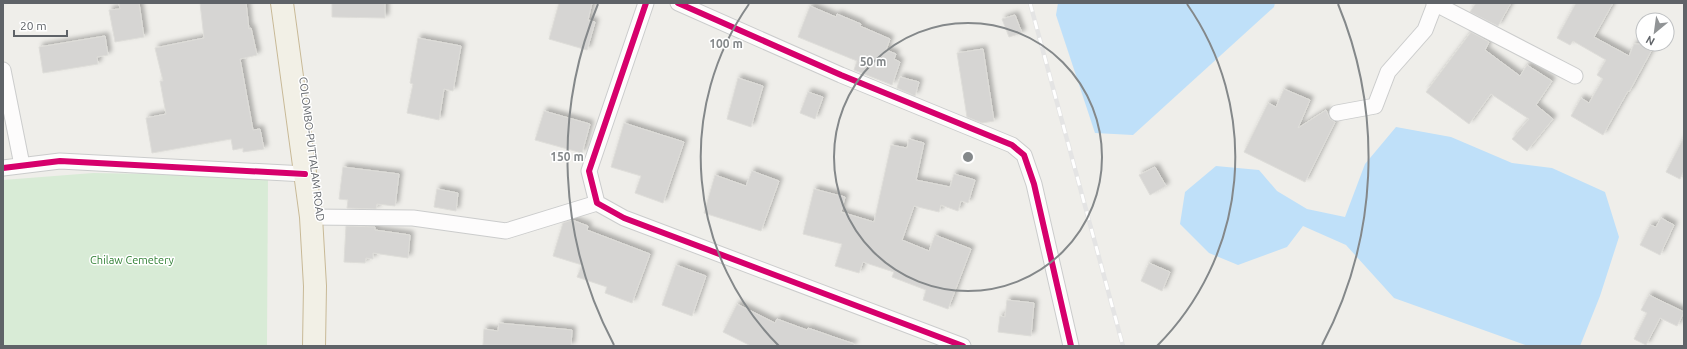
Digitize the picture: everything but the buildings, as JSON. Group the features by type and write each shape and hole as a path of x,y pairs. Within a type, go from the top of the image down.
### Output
{"highway":[{"name":"COLOMBO-PUTTALAM ROAD","path":"282,3 311,217 315,286 314,346"}],"street":[{"path":"597,203 589,171 646,3"},
{"path":"678,3 840,75 1012,145 1024,155 1034,184 1071,346"},
{"path":"1337,113 1375,106 1388,72 1425,30 1434,4 1575,76"},
{"path":"3,70 22,165"},
{"path":"3,168 60,161 305,174"},
{"path":"311,217 414,218 506,230 597,203 631,221 964,346"}],"green space":[{"name":"Chilaw Cemetery","path":"93,173 268,176 267,346 3,346 3,180"}],"water":[{"path":"1058,3 1275,3 1274,7 1133,135 1095,133 1056,15"},
{"path":"1396,127 1451,137 1512,163 1552,168 1605,192 1619,237 1600,296 1580,346 1528,346 1394,298 1346,245 1303,226 1287,247 1238,265 1209,253 1180,224 1185,192 1216,166 1259,170 1277,191 1307,209 1345,217 1365,164"}],"railway":[{"path":"1030,3 1123,346"}],"cycle path":[{"path":"646,3 589,171 597,203 624,218 963,346"},
{"path":"678,3 841,75 1012,145 1024,155 1034,184 1071,346"},
{"path":"3,168 60,161 305,174"}]}
